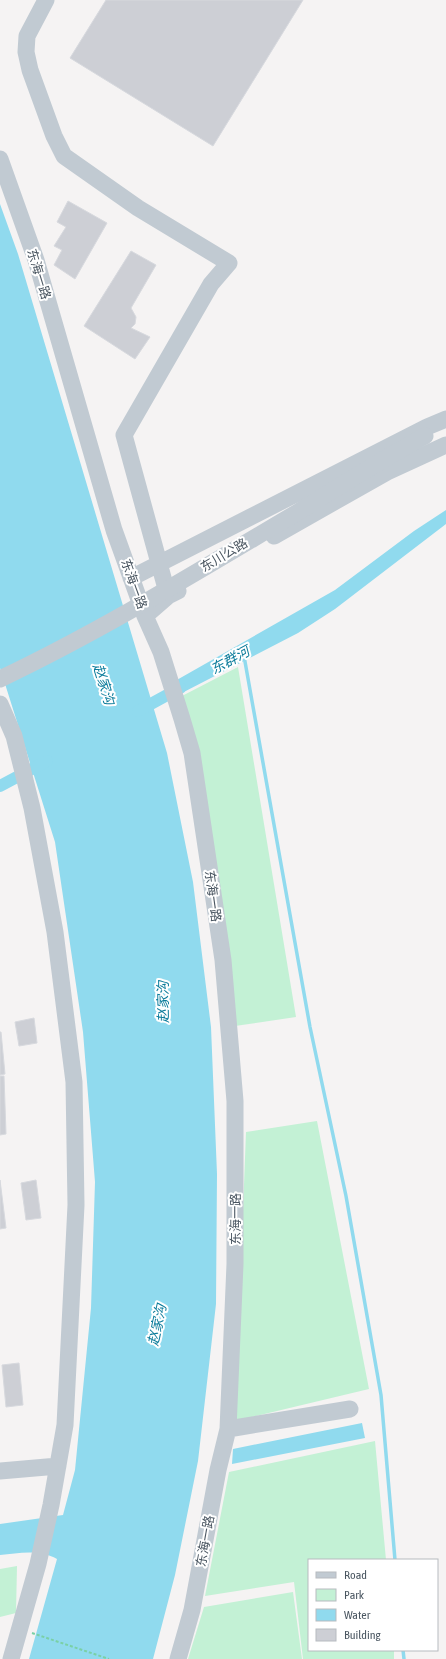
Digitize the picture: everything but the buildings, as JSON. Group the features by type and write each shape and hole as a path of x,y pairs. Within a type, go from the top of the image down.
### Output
{"street":[{"path":"46,0 27,36 26,52 30,70 54,136 64,156 138,208 229,263 211,284 124,435 168,596"},
{"name":"东海一路","path":"0,159 36,260 114,530 145,616 161,652 192,753 223,960 236,1101 235,1264 228,1429 218,1470 192,1610 178,1659"},
{"path":"131,578 446,419"},
{"name":"东川公路","path":"0,679 101,628 286,519 392,454 425,436 446,427"},
{"path":"145,616 168,596 387,472 446,445"},
{"path":"0,704 14,736 32,808 55,932 74,1082 76,1205 65,1424 51,1505 38,1564 11,1659"},
{"path":"228,1429 350,1409"},
{"path":"0,1471 58,1466"}],"path":[{"path":"30,1632 109,1659"}],"green space":[{"path":"238,667 296,1017 235,1026 182,696"},
{"path":"317,1121 369,1389 235,1421 246,1132"},
{"path":"375,1441 386,1559 308,1559 308,1651 394,1651 394,1659 303,1659 294,1582 205,1596 229,1472"},
{"path":"17,1566 16,1613 0,1617 0,1569"},
{"path":"293,1592 302,1659 188,1659 204,1607"}],"water":[{"name":"赵家沟","path":"0,204 18,254 167,753 193,882 211,1027 217,1174 216,1304 198,1461 175,1575 153,1659 29,1659 57,1559 37,1553 0,1555 0,1524 63,1515 75,1470 91,1308 95,1182 83,1032 55,842 0,668"},
{"path":"446,510 446,524 335,609 298,633 178,695 175,681 335,590 414,531"},
{"path":"362,1423 365,1438 232,1464 233,1449"}],"waterway":[{"path":"244,656 310,1027 346,1196 381,1395 395,1559"},
{"name":"东群河","path":"138,711 180,688"},
{"name":"东群河","path":"0,786 47,761"},
{"path":"403,1651 404,1659"}]}
